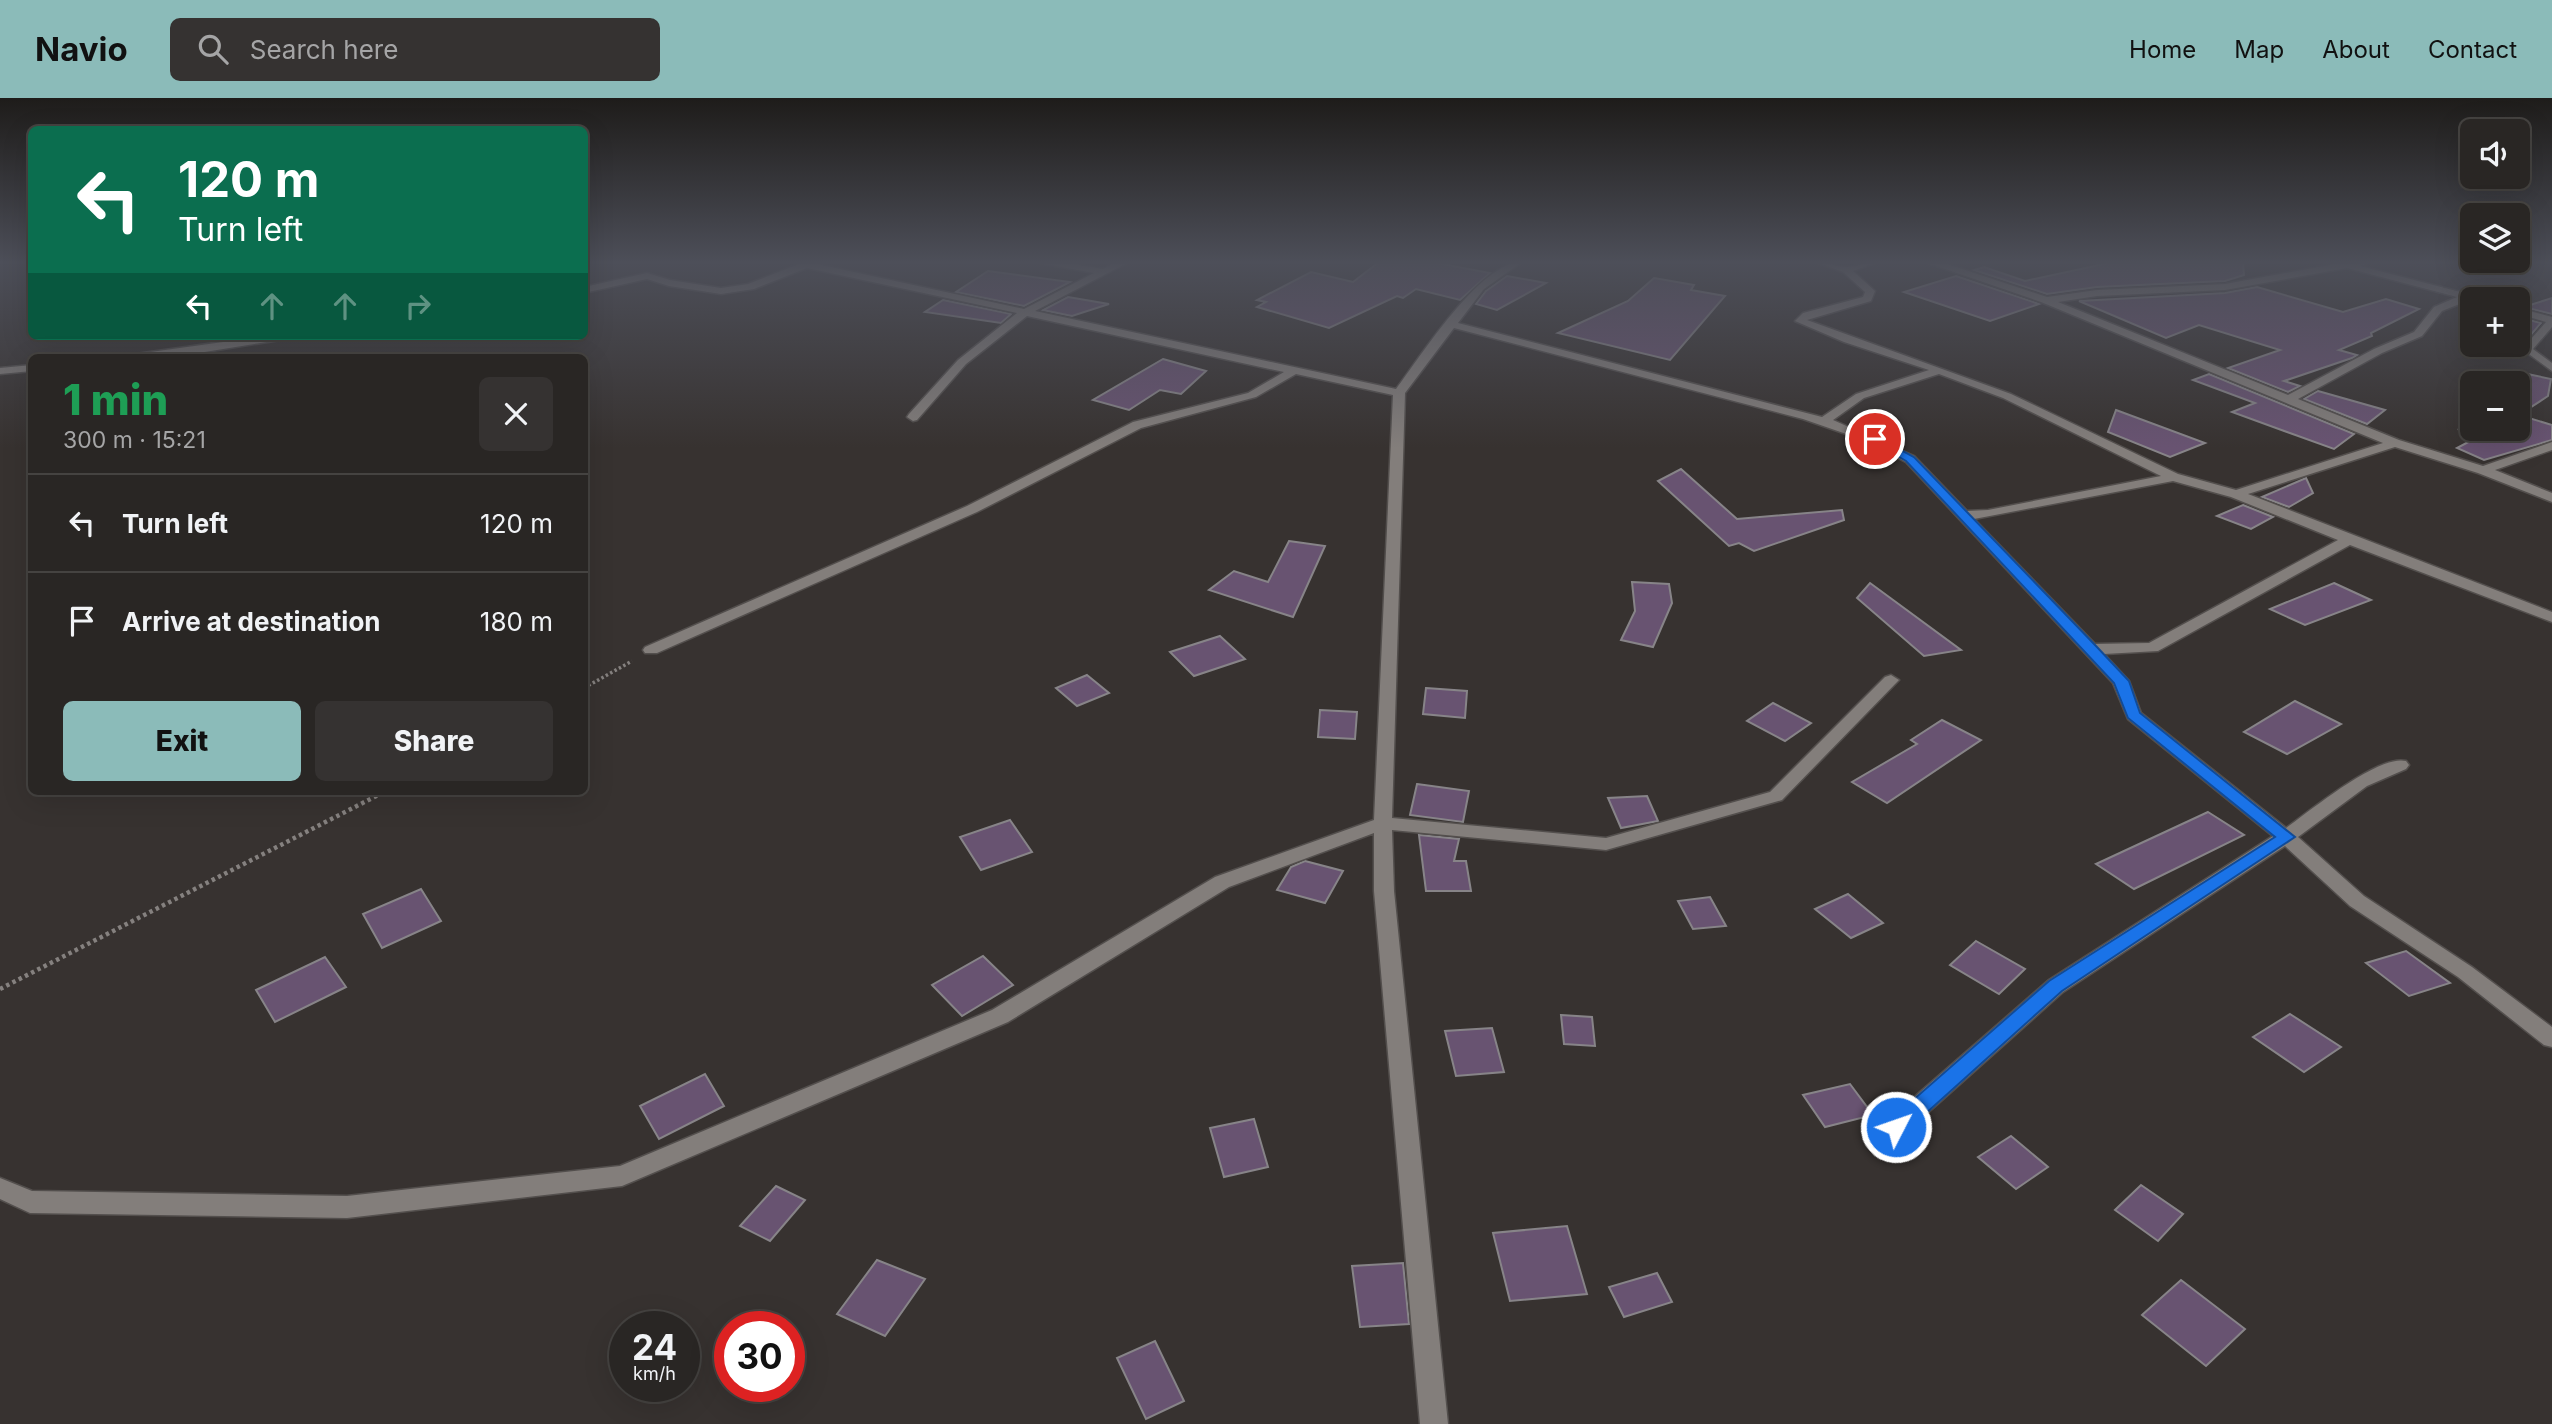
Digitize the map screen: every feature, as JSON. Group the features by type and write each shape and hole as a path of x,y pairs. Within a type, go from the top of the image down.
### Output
{"street":[{"path":"913,417 962,362 1010,324"},
{"path":"1079,324 1399,393"},
{"path":"1434,1424 1384,891 1383,823 1399,393 1451,324 1616,364 1825,420 1875,439 1910,459 2121,681 2134,715 2286,837 2357,901 2465,972 2552,1039"},
{"path":"1808,324 2007,396 2173,477 2236,494 2552,617"},
{"path":"2104,324 2395,443 2483,470 2552,498"},
{"path":"2289,399 2378,351 2418,334 2426,324"},
{"path":"2549,324 2527,349 2552,368"},
{"path":"164,354 261,340"},
{"path":"0,371 28,368"},
{"path":"651,650 971,509 1137,425 1252,395 1293,371"},
{"path":"1825,420 1860,396 1938,371"},
{"path":"2236,494 2395,443"},
{"path":"2483,470 2552,446"},
{"path":"1964,515 1988,514 2173,477"},
{"path":"2091,649 2152,648 2349,540"},
{"path":"0,1188 30,1202 347,1207 622,1176 1000,1016 1222,882 1383,823 1606,844 1776,796 1891,680"},
{"path":"1896,1127 2056,986 2286,837 2361,782 2400,765"}],"path":[{"path":"588,686 651,650"},
{"path":"0,989 378,795"}],"building":[{"path":"1315,324 1338,324 1329,328"},
{"path":"1578,324 1701,324 1670,360 1558,333"},
{"path":"2133,324 2389,324 2371,333 2372,336 2339,350 2357,355 2352,358 2284,381 2300,386 2288,392 2228,368 2280,350 2199,325 2166,338"},
{"path":"2530,324 2540,324 2530,336"},
{"path":"1163,359 1206,371 1181,394 1160,390 1129,410 1093,400"},
{"path":"2209,374 2354,434 2334,449 2232,412 2255,403 2193,380"},
{"path":"2530,375 2551,379 2548,396 2530,408"},
{"path":"2318,391 2385,410 2367,424 2304,399"},
{"path":"2116,410 2205,443 2170,457 2108,432"},
{"path":"2530,418 2552,425 2552,440 2484,460 2457,448 2470,441 2530,441"},
{"path":"1681,469 1737,519 1842,510 1844,520 1754,551 1739,543 1729,546 1658,481"},
{"path":"2306,478 2313,493 2289,507 2262,497"},
{"path":"2243,505 2273,517 2251,529 2217,516"},
{"path":"1289,541 1325,546 1293,617 1209,590 1234,571 1268,582"},
{"path":"1632,582 1669,584 1672,603 1653,647 1621,640 1635,611"},
{"path":"1870,583 1961,650 1924,656 1857,598"},
{"path":"2334,583 2371,600 2305,625 2270,609"},
{"path":"1220,636 1245,659 1194,676 1170,652"},
{"path":"1087,675 1109,693 1077,706 1056,688"},
{"path":"1426,688 1467,691 1465,718 1423,714"},
{"path":"2295,701 2341,724 2287,754 2244,732"},
{"path":"1773,703 1811,723 1785,741 1747,721"},
{"path":"1320,710 1357,712 1355,739 1318,737"},
{"path":"1942,720 1981,740 1887,803 1852,782 1917,744 1911,740"},
{"path":"1417,784 1469,791 1463,822 1410,815"},
{"path":"1647,796 1658,821 1621,828 1608,798"},
{"path":"2208,812 2244,835 2134,889 2096,864"},
{"path":"1010,820 1032,852 981,870 960,837"},
{"path":"1419,835 1459,839 1454,861 1466,861 1471,891 1426,891"},
{"path":"1305,861 1343,871 1325,903 1277,890 1291,867"},
{"path":"421,889 441,921 382,948 363,914"},
{"path":"1848,894 1883,923 1851,938 1815,909"},
{"path":"1710,897 1726,926 1693,929 1678,901"},
{"path":"1976,941 2025,969 1999,994 1950,965"},
{"path":"2406,951 2450,983 2409,996 2366,963"},
{"path":"983,956 1013,985 962,1016 932,985"},
{"path":"325,957 346,987 275,1022 256,990"},
{"path":"2290,1014 2341,1047 2304,1072 2253,1037"},
{"path":"1561,1015 1592,1017 1595,1046 1564,1044"},
{"path":"1492,1028 1504,1072 1456,1076 1445,1031"},
{"path":"705,1074 724,1106 659,1139 640,1106"},
{"path":"1850,1084 1873,1115 1825,1127 1803,1095"},
{"path":"1254,1119 1268,1167 1224,1177 1210,1128"},
{"path":"2011,1136 2048,1167 2016,1189 1978,1157"},
{"path":"2141,1185 2183,1214 2158,1241 2115,1210"},
{"path":"776,1186 805,1200 770,1241 740,1226"},
{"path":"1567,1226 1587,1294 1510,1301 1493,1233"},
{"path":"877,1260 925,1279 885,1336 837,1314"},
{"path":"1403,1263 1409,1324 1360,1327 1352,1266"},
{"path":"1657,1273 1672,1302 1624,1317 1609,1287"},
{"path":"2181,1280 2245,1329 2206,1366 2142,1315"},
{"path":"1155,1341 1184,1401 1146,1419 1117,1358"}],"route":[{"path":"1875,439 1910,459 2091,649 2121,681 2134,715 2286,837 2056,986 1896,1127"}]}
